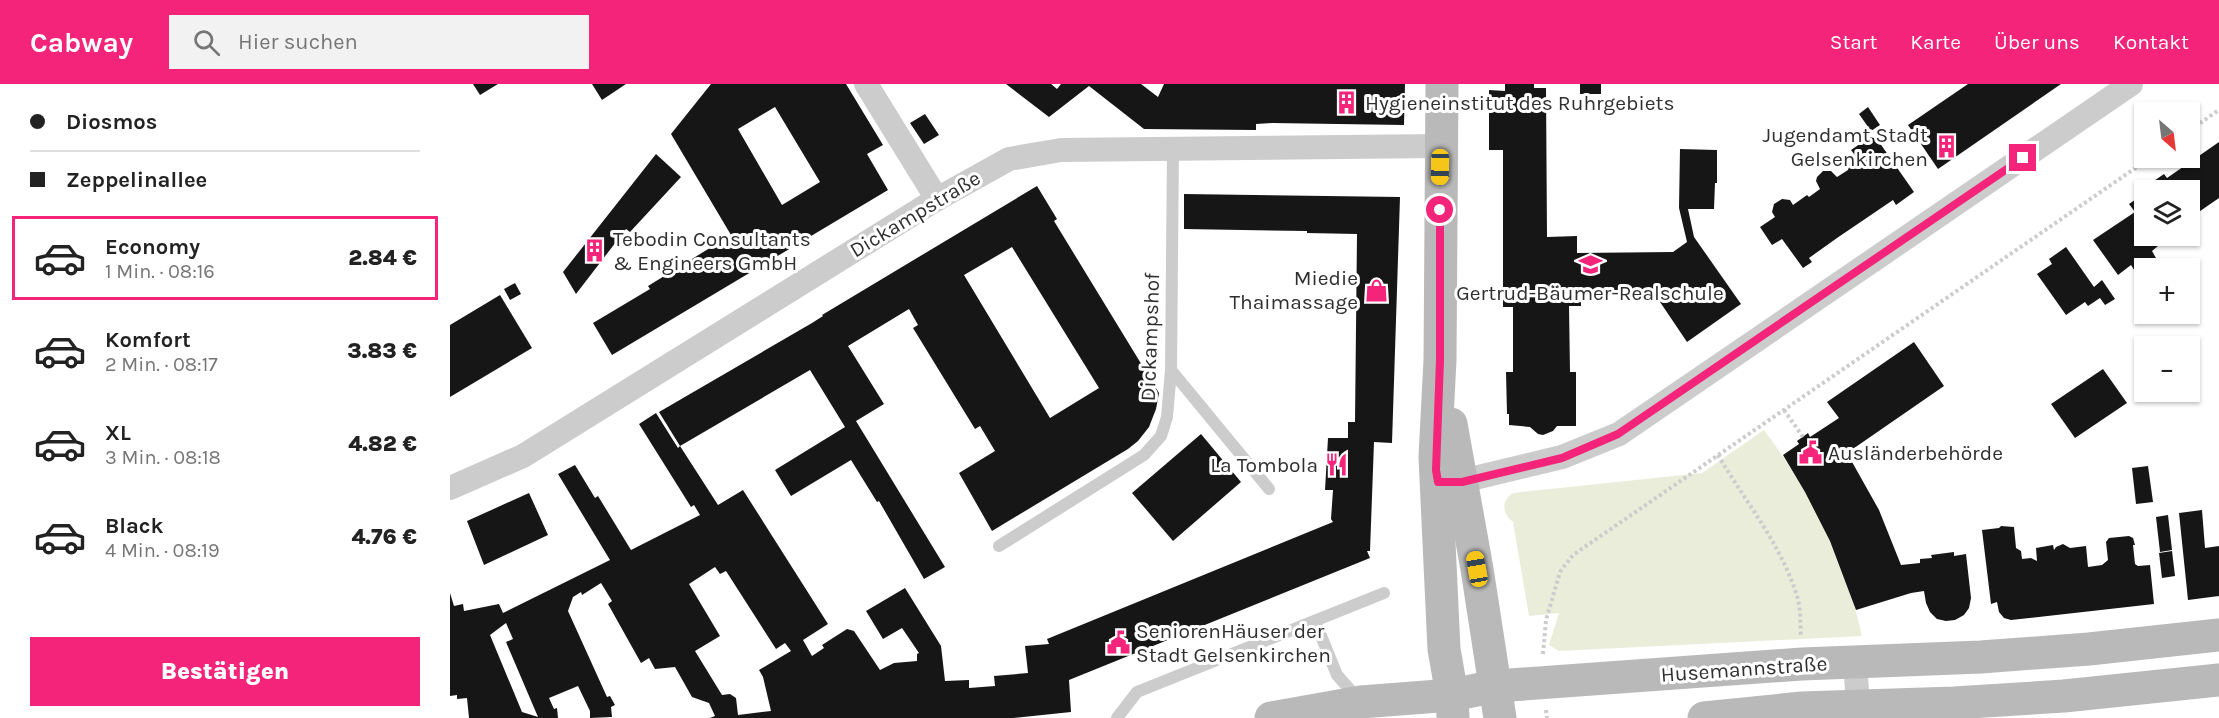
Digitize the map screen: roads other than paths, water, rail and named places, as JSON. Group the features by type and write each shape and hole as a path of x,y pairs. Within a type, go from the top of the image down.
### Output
{"main road":[{"path":"1442,84 1440,360 1450,482 1444,649 1453,706"},
{"path":"1450,482 1496,686 1500,718"},
{"name":"Husemannstraße","path":"1271,718 1361,702 1453,706 1496,686 1855,662 1993,656 2089,649 2219,634"},
{"name":"Husemannstraße","path":"1704,718 1802,708 1857,712 2064,696 2219,680"}],"street":[{"path":"866,84 937,199"},
{"path":"1450,482 1562,458 1618,434 2131,84"},
{"name":"Dickampstraße","path":"450,488 523,456 937,199 1009,159 1060,150 1441,146"},
{"path":"1855,662 1857,712"}],"lane":[{"name":"Dickampshof","path":"999,546 1144,455 1161,436 1167,417 1172,370 1173,148"},
{"path":"1172,370 1269,489"},
{"path":"1117,718 1137,692 1384,593"},
{"path":"1315,621 1337,675 1361,702"}],"place":[{"name":"Hygieneinstitut des Ruhrgebiets","path":"1347,103"},
{"name":"Jugendamt Stadt Gelsenkirchen","path":"1946,147"},
{"name":"Tebodin Consultants & Engineers GmbH","path":"595,251"},
{"name":"Gertrud-Bäumer-Realschule","path":"1590,265"},
{"name":"Miedie Thaimassage","path":"1376,290"},
{"name":"Ausländerbehörde","path":"1810,453"},
{"name":"La Tombola","path":"1336,465"},
{"name":"SeniorenHäuser der Stadt Gelsenkirchen","path":"1118,643"}]}
